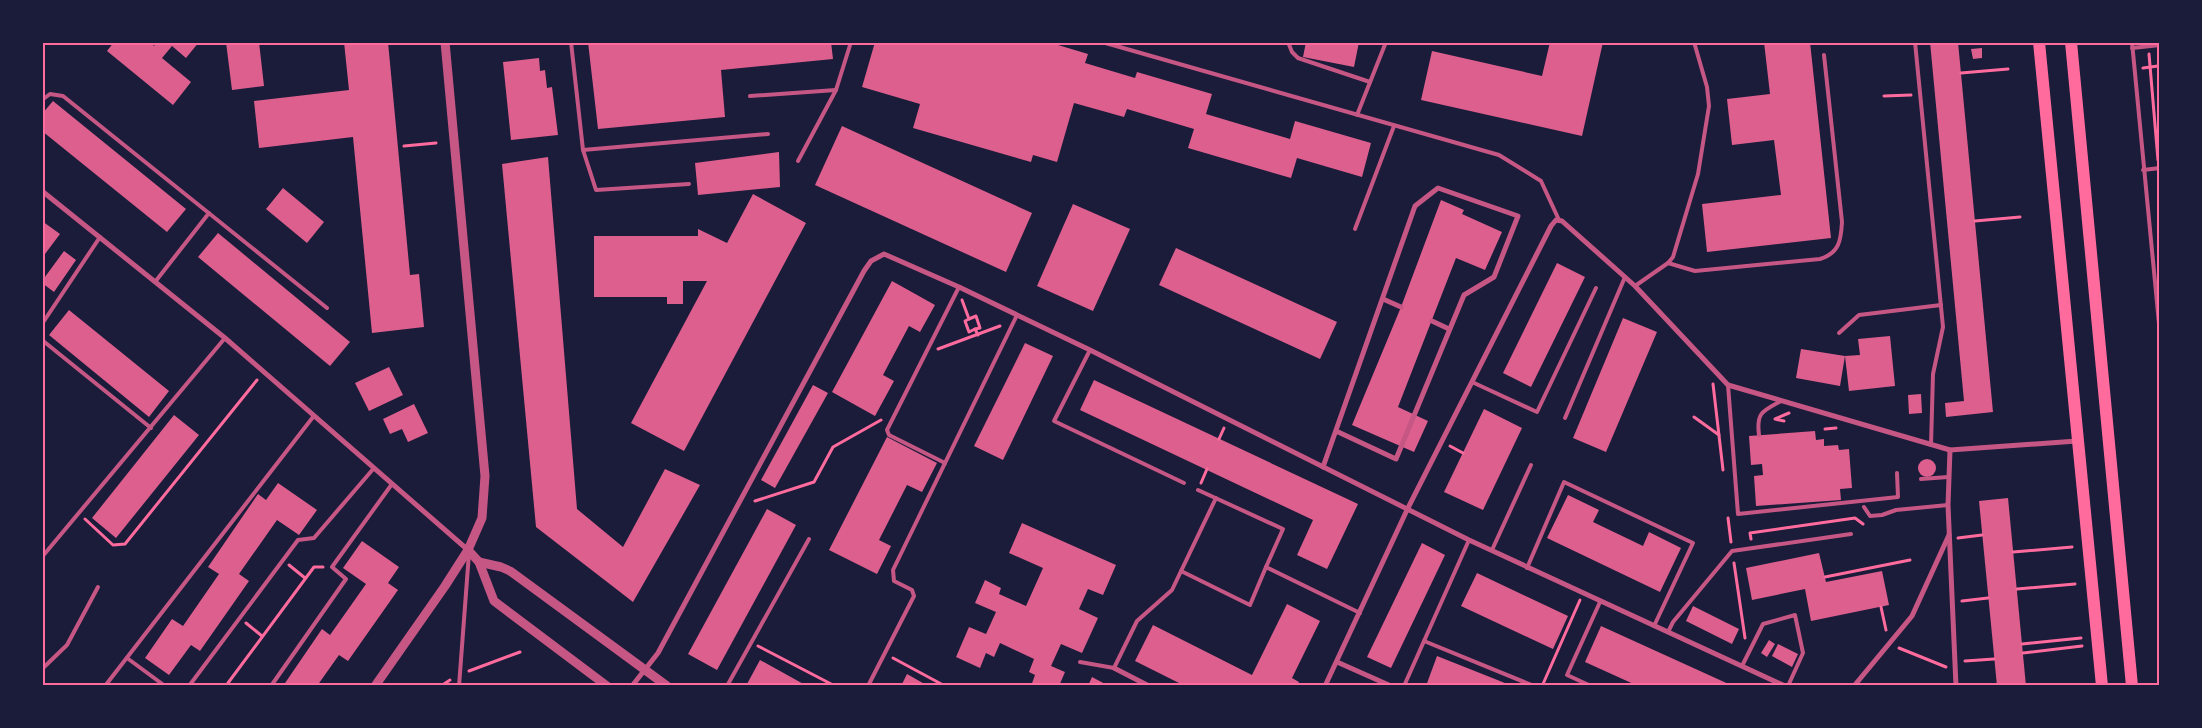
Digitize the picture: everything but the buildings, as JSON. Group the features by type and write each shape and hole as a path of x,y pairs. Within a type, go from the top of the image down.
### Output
{"main road":[{"path":"2038,42 2102,686"},
{"path":"2071,42 2132,686"}],"street":[{"path":"375,686 468,550 482,518 485,476 445,42"},
{"path":"1323,467 1415,206 1438,188 1518,216 1494,277 1464,295 1396,459 1336,431"},
{"path":"42,191 225,338 313,417 468,550 479,562 494,601 607,686"},
{"path":"1326,686 1408,510 1472,382 1553,222 1559,220 1635,286 1728,385 1950,450 2078,440"},
{"path":"632,686 658,653 870,261 884,254 1016,318 1090,350 1527,568 1786,686"},
{"path":"1383,299 1401,307"},
{"path":"1432,321 1449,329"},
{"path":"1950,450 1948,505 1956,686"},
{"path":"1854,686 1912,616 1949,536"},
{"path":"479,562 501,567 510,572 667,686"},
{"path":"1337,662 1391,686"},
{"path":"1114,668 1149,686"}],"lane":[{"path":"571,42 583,150 596,190 689,184"},
{"path":"798,161 836,90 851,42"},
{"path":"1102,42 1499,155 1541,181 1559,220"},
{"path":"1288,42 1292,52 1298,58 1370,82"},
{"path":"1357,115 1386,42"},
{"path":"1635,286 1668,263 1677,249 1698,174 1709,106 1707,87 1694,42"},
{"path":"1915,42 1943,327 1933,374 1931,445"},
{"path":"2132,42 2160,334"},
{"path":"2132,48 2160,45"},
{"path":"1668,263 1685,269 1705,270 1820,259 1831,255 1837,247 1841,235 1842,222 1824,55"},
{"path":"750,96 836,90"},
{"path":"42,100 50,94 63,96 327,308"},
{"path":"1355,229 1394,126"},
{"path":"583,150 768,134"},
{"path":"2144,170 2159,168"},
{"path":"154,282 210,213"},
{"path":"42,324 100,237"},
{"path":"1565,418 1625,277"},
{"path":"1472,382 1537,412 1596,288"},
{"path":"945,463 889,435 887,430 895,411 959,289"},
{"path":"1839,333 1859,315 1941,305"},
{"path":"868,686 914,596 912,590 894,581 893,570 1016,318"},
{"path":"42,557 225,338"},
{"path":"42,340 151,428"},
{"path":"1090,350 1054,422 1184,484"},
{"path":"1728,385 1738,514 1898,497 1897,473"},
{"path":"1759,435 1757,420 1763,411 1782,401"},
{"path":"105,686 313,417"},
{"path":"1492,550 1531,465"},
{"path":"189,686 298,540 314,538 374,468"},
{"path":"1921,478 1948,477"},
{"path":"1527,568 1564,482 1693,543 1654,626"},
{"path":"271,686 346,579 332,567 392,484"},
{"path":"1181,571 1250,605 1283,529 1198,490"},
{"path":"1080,662 1114,668 1137,622 1172,590 1216,498"},
{"path":"1864,508 1870,516 1882,515 1896,510 1948,505"},
{"path":"1668,632 1673,622 1732,551 1851,534"},
{"path":"727,686 809,539"},
{"path":"1404,686 1469,540"},
{"path":"459,686 468,550"},
{"path":"1266,567 1360,613"},
{"path":"42,669 67,645 98,587"},
{"path":"1591,686 1567,675 1600,602"},
{"path":"1742,666 1762,624 1795,615 1803,653 1786,686"},
{"path":"1424,642 1534,686"},
{"path":"126,658 165,686"}],"path":[{"path":"2148,46 2159,168"},
{"path":"1961,73 2008,68"},
{"path":"1884,96 1920,94"},
{"path":"404,146 436,143"},
{"path":"1975,221 2020,217"},
{"path":"959,289 970,319"},
{"path":"976,316 980,328 969,332 965,321 970,319 976,316"},
{"path":"924,355 978,335 1016,318"},
{"path":"975,329 978,335"},
{"path":"79,514 113,545 125,544 257,380"},
{"path":"1713,381 1724,474"},
{"path":"755,501 814,482 833,447 895,411"},
{"path":"1784,422 1775,419 1789,413"},
{"path":"1694,417 1719,435"},
{"path":"1219,439 1224,427"},
{"path":"1449,446 1463,453"},
{"path":"1752,548 1750,533 1855,518 1865,525 1871,526"},
{"path":"1728,520 1747,656"},
{"path":"1949,536 1982,535"},
{"path":"2013,552 2072,547"},
{"path":"1825,578 1910,560"},
{"path":"230,686 228,683 314,567 332,567"},
{"path":"298,572 306,578"},
{"path":"2017,589 2076,584"},
{"path":"1952,602 1988,598"},
{"path":"1543,686 1580,600"},
{"path":"1881,607 1886,630"},
{"path":"255,630 262,636"},
{"path":"2022,644 2081,638"},
{"path":"751,642 835,686"},
{"path":"2023,653 2082,646"},
{"path":"1899,648 1956,671"},
{"path":"441,686 461,674 520,652"},
{"path":"885,654 945,686"},
{"path":"1955,661 1994,659"}]}
